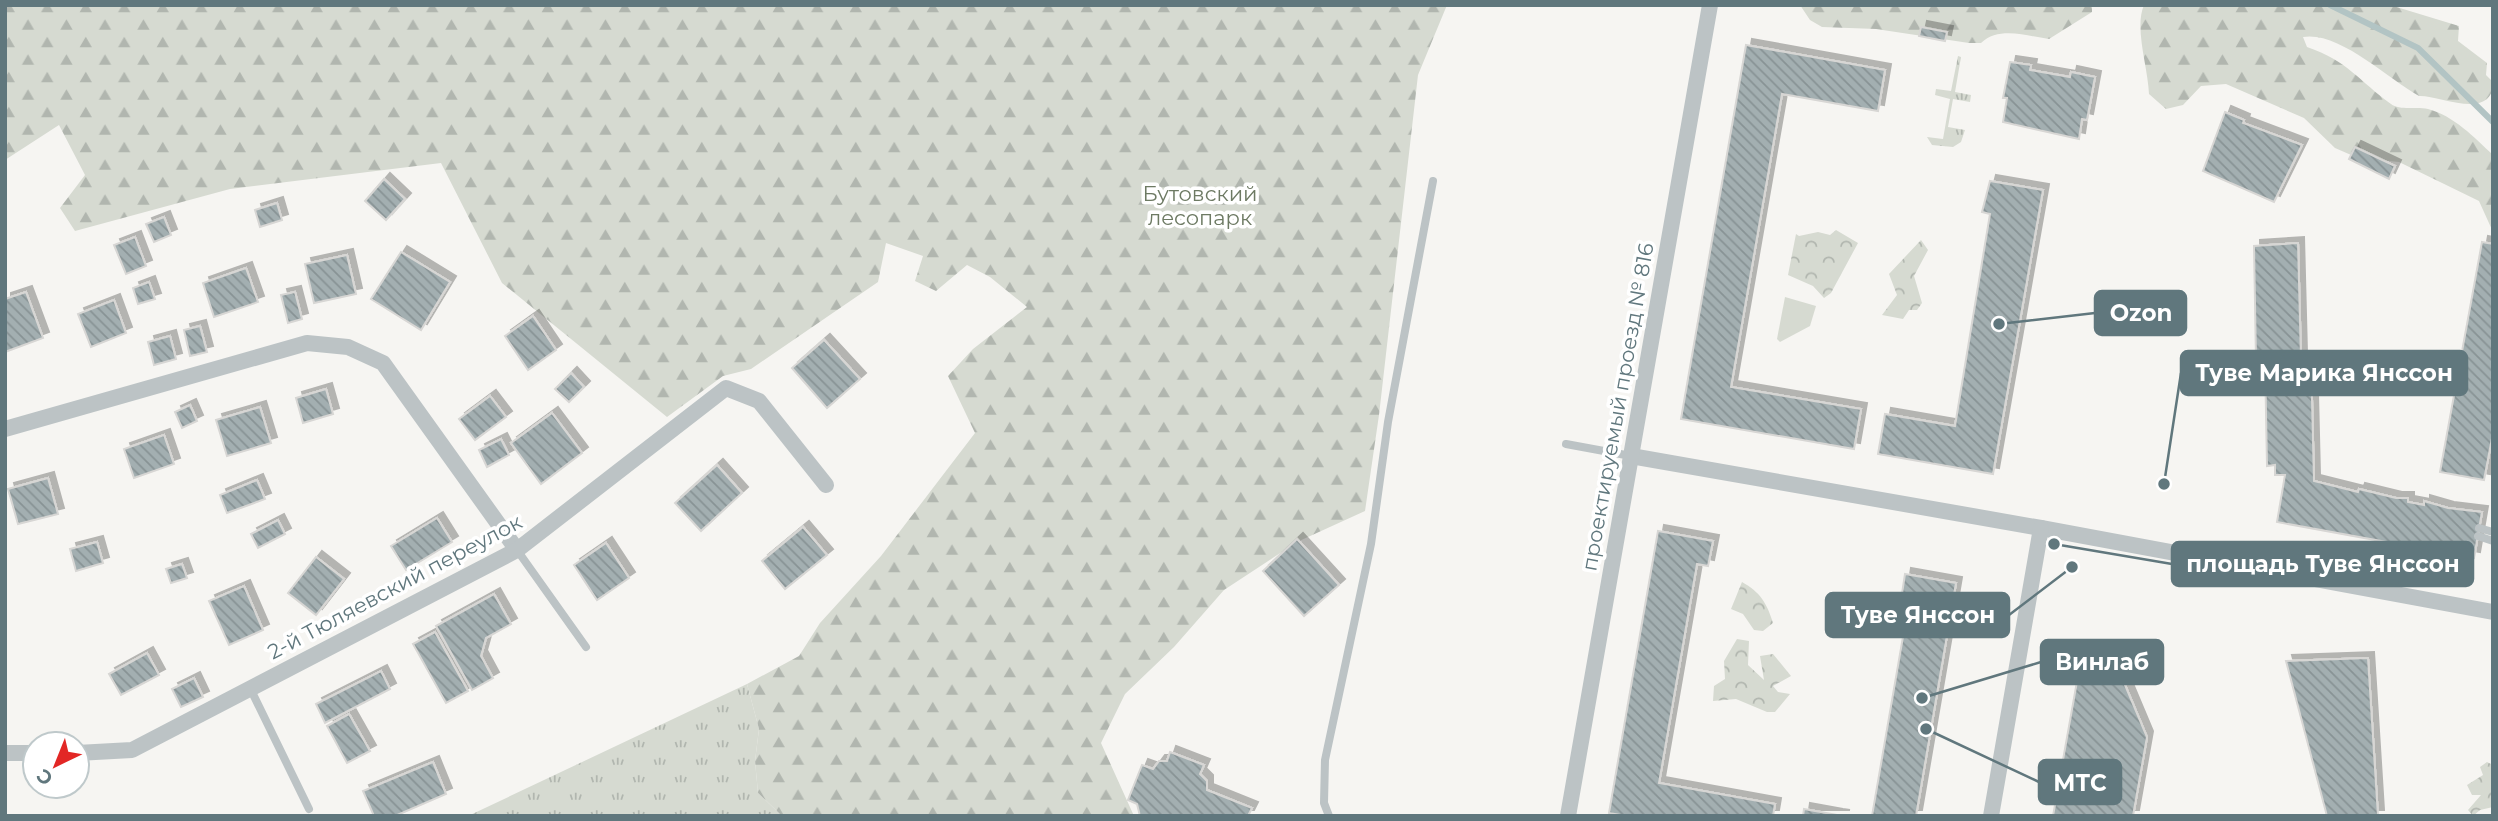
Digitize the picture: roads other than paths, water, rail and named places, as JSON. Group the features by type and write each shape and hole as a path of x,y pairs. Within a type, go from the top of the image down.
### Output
{"street":[{"name":"проектируемый проезд № 816","path":"1568,816 1710,5"},
{"path":"5,429 307,343 348,346 383,363 517,550"},
{"name":"2-й Тюляевский переулок","path":"91,752 132,750 517,550 726,388 759,401 827,485"},
{"path":"1631,456 2041,528 2493,612"},
{"path":"1991,816 2041,528"}],"lane":[{"path":"1329,816 1324,803 1325,760 1371,544 1388,422 1433,181"},
{"path":"1566,444 1631,456"},
{"path":"2493,532 2478,532 2493,541"},
{"path":"517,550 586,647"},
{"path":"250,688 309,809"}],"waterway":[{"path":"2330,5 2418,48 2493,122"}],"place":[{"name":"Ozon","path":"1999,324"},
{"name":"Туве Марика Янссон","path":"2164,484"},
{"name":"площадь Туве Янссон","path":"2054,544"},
{"name":"Туве Янссон","path":"2072,567"},
{"name":"Винлаб","path":"1922,698"},
{"name":"МТС","path":"1926,729"}],"park label":[{"name":"Бутовский лесопарк","path":"1200,206"}]}
